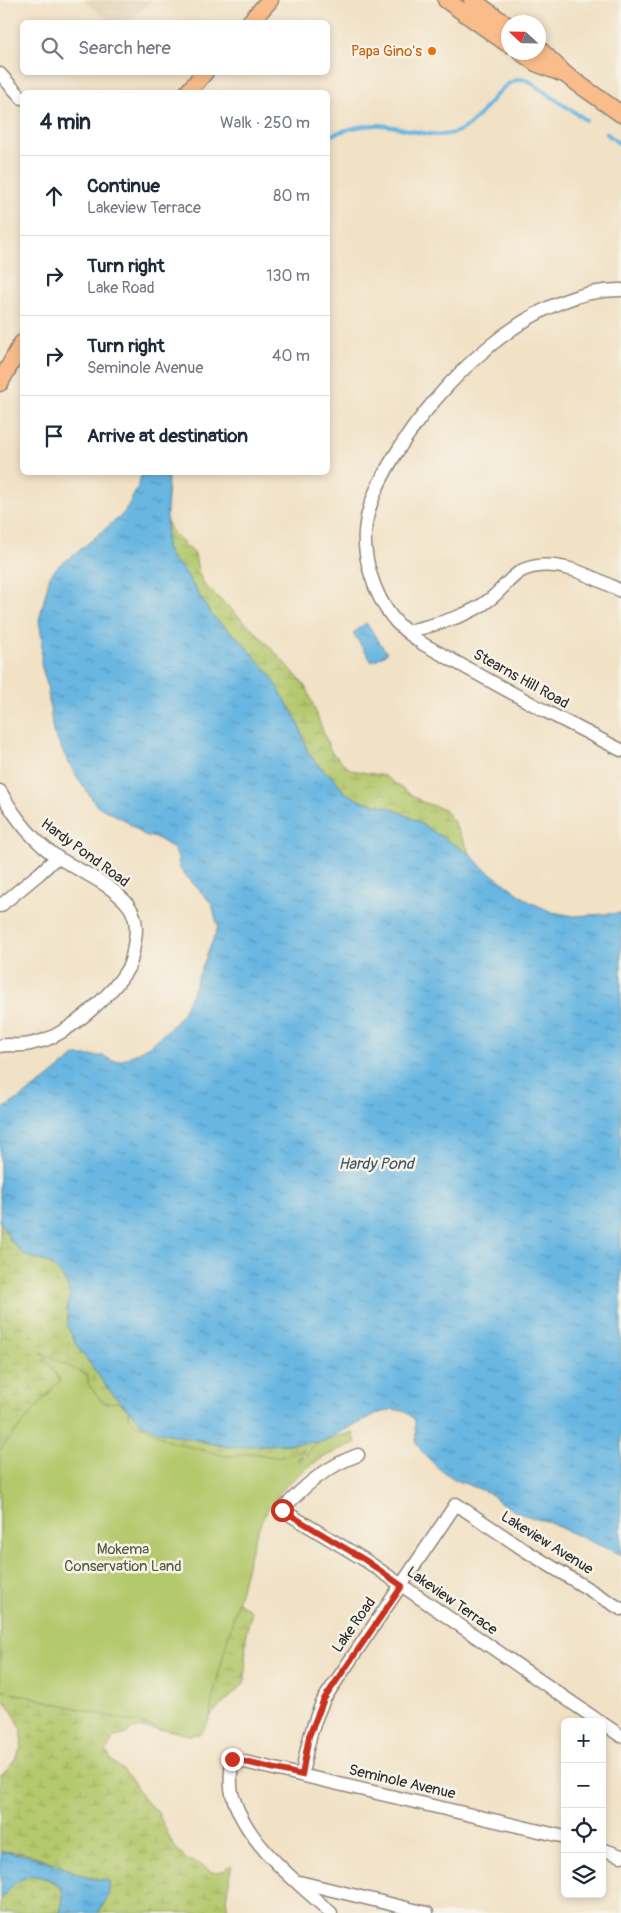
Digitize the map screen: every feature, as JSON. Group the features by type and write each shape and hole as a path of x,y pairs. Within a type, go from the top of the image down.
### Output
{"main road":[{"path":"252,20 270,0"},
{"path":"446,0 501,39"},
{"path":"472,0 501,21"},
{"path":"546,56 566,75 621,114"},
{"path":"532,60 566,75"},
{"path":"190,90 202,75"},
{"path":"0,383 20,348"}],"street":[{"path":"0,74 20,96"},
{"name":"Stearns Hill Road","path":"621,290 606,290 578,297 540,312 514,328 484,351 449,383 429,405 403,442 372,498 365,531 366,560 375,586 391,616 407,632 423,644 621,750"},
{"path":"407,632 456,617 476,608 489,600 523,570 542,566 562,567 598,580 621,591"},
{"name":"Hardy Pond Road","path":"0,791 28,831 57,856 111,890 129,906 135,918 136,933 128,967 112,990 93,1008 46,1040 23,1045 7,1044 0,1046"},
{"path":"0,906 40,873 57,856"},
{"name":"Lakeview Terrace","path":"358,1455 340,1461 321,1473 282,1510 334,1540 595,1718"},
{"name":"Lake Road","path":"302,1775 309,1736 324,1699 456,1504"},
{"name":"Lakeview Avenue","path":"456,1504 526,1551 621,1609"},
{"name":"Lakeview Terrace","path":"606,1726 621,1736"},
{"name":"Seminole Avenue","path":"295,1881 266,1852 241,1817 232,1796 230,1776 232,1759 561,1836"},
{"path":"606,1850 621,1856"},
{"path":"295,1881 331,1913"},
{"path":"295,1881 428,1913"}],"shaded area":[{"path":"84,0 151,0 132,20 108,20"}],"green space":[{"path":"167,521 173,533 195,554 198,572 205,586 257,633 307,689 331,752 351,770 384,776 422,802 444,809 453,821 471,855 410,817 388,807 361,801 344,792 335,779 321,768 308,753 298,722 240,640 212,616 183,569 171,558 166,547"},
{"name":"Mokema Conservation Land","path":"0,1221 11,1241 24,1255 49,1263 63,1277 70,1292 67,1310 75,1343 109,1390 141,1423 207,1443 229,1447 321,1442 283,1472 211,1590 245,1606 252,1612 246,1633 245,1680 242,1686 212,1714 207,1723 160,1730 133,1729 124,1735 114,1737 106,1751 111,1760 134,1783 144,1800 157,1811 173,1845 188,1860 198,1863 212,1872 223,1871 232,1866 226,1899 228,1912 230,1913 98,1913 104,1905 103,1880 83,1876 53,1863 19,1852 0,1853 0,1774 15,1760 21,1747 22,1734 19,1723 0,1694"},
{"name":"Mokema Conservation Land","path":"41,1352 88,1376 88,1384 101,1400 106,1403 119,1402 128,1410 130,1418 135,1425 146,1427 168,1441 226,1456 251,1453 275,1457 293,1454 304,1448 298,1460 300,1462 315,1445 344,1434 353,1433 356,1443 326,1456 298,1475 286,1486 266,1512 251,1551 217,1680 210,1715 206,1726 199,1734 189,1735 0,1690 0,1450 60,1380"},
{"path":"30,1875 52,1882 62,1891 64,1897 59,1913 0,1913 0,1901 4,1893 16,1882"}],"water":[{"name":"Hardy Pond","path":"141,475 168,475 166,547 171,558 183,569 212,616 240,640 270,674 298,722 308,753 321,768 335,779 344,792 361,801 388,807 410,817 471,855 482,867 530,902 552,912 574,916 621,913 621,1555 545,1521 518,1513 487,1492 456,1480 439,1469 416,1443 415,1420 406,1412 393,1409 376,1414 321,1442 229,1447 160,1432 141,1423 109,1390 75,1343 68,1327 67,1310 70,1292 63,1277 49,1263 24,1255 11,1241 0,1221 0,1111 39,1085 75,1056 103,1056 113,1061 123,1060 149,1046 174,1024 183,1013 218,927 212,904 179,868 178,857 172,847 159,839 144,835 123,819 97,806 72,769 53,732 47,685 41,664 42,640 39,620 50,576 58,566 73,556 124,513 137,489"},
{"path":"366,623 387,653 372,662 353,633"},
{"path":"1,1852 23,1854 53,1863 86,1877 109,1881 107,1898 98,1913 59,1913 63,1897 61,1887 52,1881 30,1875 15,1883 0,1900"}],"waterway":[{"path":"330,135 367,125 390,126 429,134 449,134 467,127 501,90 508,84 520,79 527,80 586,120"},
{"path":"606,133 621,145"}],"place":[{"name":"Papa Gino's","path":"432,51"}],"route":[{"path":"232,1759 302,1775 309,1736 324,1699 402,1586 365,1560 282,1510"}]}
